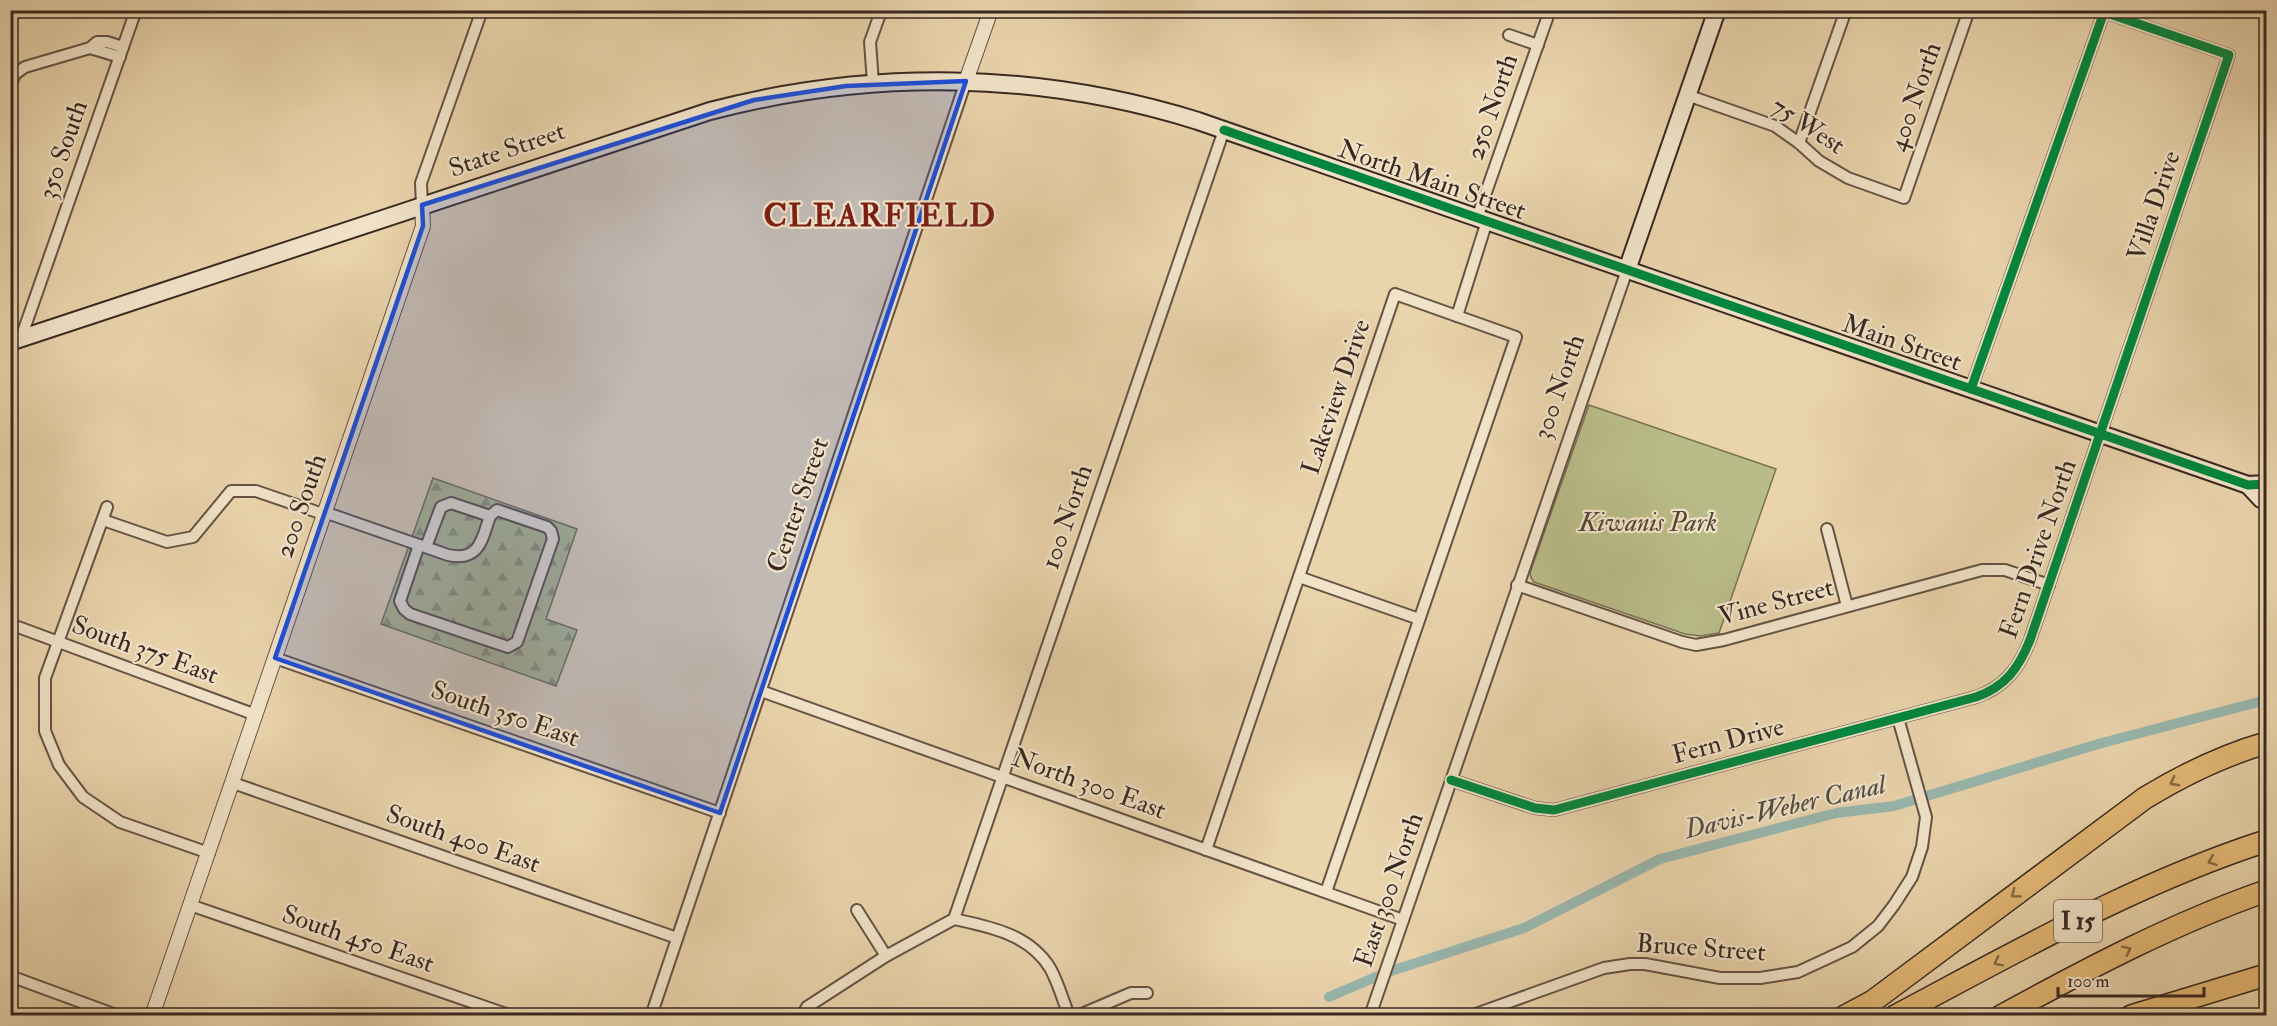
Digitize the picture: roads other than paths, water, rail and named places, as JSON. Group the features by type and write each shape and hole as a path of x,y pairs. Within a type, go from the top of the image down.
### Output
{"highway":[{"path":"1845,1016 1873,1001 2135,805 2174,782 2235,752 2266,743"},
{"path":"2212,764 2266,751"},
{"name":"I 15","path":"1895,1016 2088,915 2172,876 2266,841"},
{"name":"I 15","path":"2001,1016 2156,936 2226,905 2266,891"},
{"path":"2131,1016 2266,975"}],"main road":[{"name":"300 North","path":"1627,270 1717,10"},
{"name":"State Street","path":"16,340 710,111 781,94 873,83 966,81 1033,86"},
{"name":"North Main Street","path":"1033,86 1126,101 1224,130 1627,270"},
{"name":"Main Street","path":"1627,270 2248,485 2266,483"},
{"name":"Main Street","path":"2248,485 2261,499 2266,501"}],"street":[{"name":"350 South","path":"16,340 136,10"},
{"name":"200 South","path":"152,1016 423,226 421,183 482,10"},
{"path":"873,83 870,42 880,14 874,10"},
{"name":"Center Street","path":"651,1016 991,10"},
{"name":"250 North","path":"1482,220 1550,10"},
{"path":"1799,143 1846,10"},
{"name":"400 North","path":"1904,198 1969,10"},
{"name":"Villa Drive","path":"1971,389 2104,12 2229,55 2099,434"},
{"path":"1509,35 1538,45"},
{"path":"10,86 15,74 25,67 90,48 97,42 102,42 121,52"},
{"name":"75 West","path":"1687,95 1775,126 1819,161 1848,178 1904,198"},
{"name":"100 North","path":"954,919 1224,130"},
{"path":"1457,316 1482,220"},
{"name":"300 North","path":"1451,780 1627,270"},
{"name":"Lakeview Drive","path":"1206,850 1395,294 1516,337 1326,892"},
{"name":"Fern Drive North","path":"2012,674 2022,660 2099,434"},
{"path":"103,520 166,542 193,537 231,491 256,491 423,546 456,556 473,553 480,546 490,516 497,510 547,527 553,539 517,642 508,647 410,614 400,601 423,546 441,507 446,503 452,503 490,516"},
{"path":"108,507 45,678 45,731 59,765 83,797 120,822 209,853"},
{"path":"1827,529 1846,606"},
{"name":"Vine Street","path":"1517,585 1696,645 1712,643 1988,570 2005,570 2049,585"},
{"path":"1299,577 1419,619"},
{"name":"South 375 East","path":"18,627 256,715"},
{"name":"South 350 East","path":"275,658 720,813"},
{"name":"Fern Drive","path":"1451,780 1536,808 1554,810 1981,695 1998,687 2012,674"},
{"name":"North 300 East","path":"761,691 1403,920"},
{"name":"Bruce Street","path":"1470,1016 1604,968 1645,964 1713,977 1760,978 1798,972 1852,947 1878,926 1894,904 1912,877 1922,847 1926,818 1898,718"},
{"name":"East 300 North","path":"1370,1016 1451,780"},
{"name":"South 400 East","path":"233,783 678,938"},
{"name":"South 450 East","path":"190,905 512,1016"},
{"path":"857,910 886,956"},
{"path":"802,1016 807,1007 886,956 954,919 997,929 1032,945 1050,969 1069,1016"},
{"path":"10,990 13,977 119,1016"},
{"path":"1077,1016 1131,993 1147,993"}],"waterway":[{"name":"Davis-Weber Canal","path":"1329,997 1385,973 1524,928 1660,859 1836,813 1894,806 2098,744 2266,700"}],"district":[{"name":"CLEARFIELD","path":"880,216"}],"park label":[{"name":"Kiwanis Park","path":"1648,523"}]}
